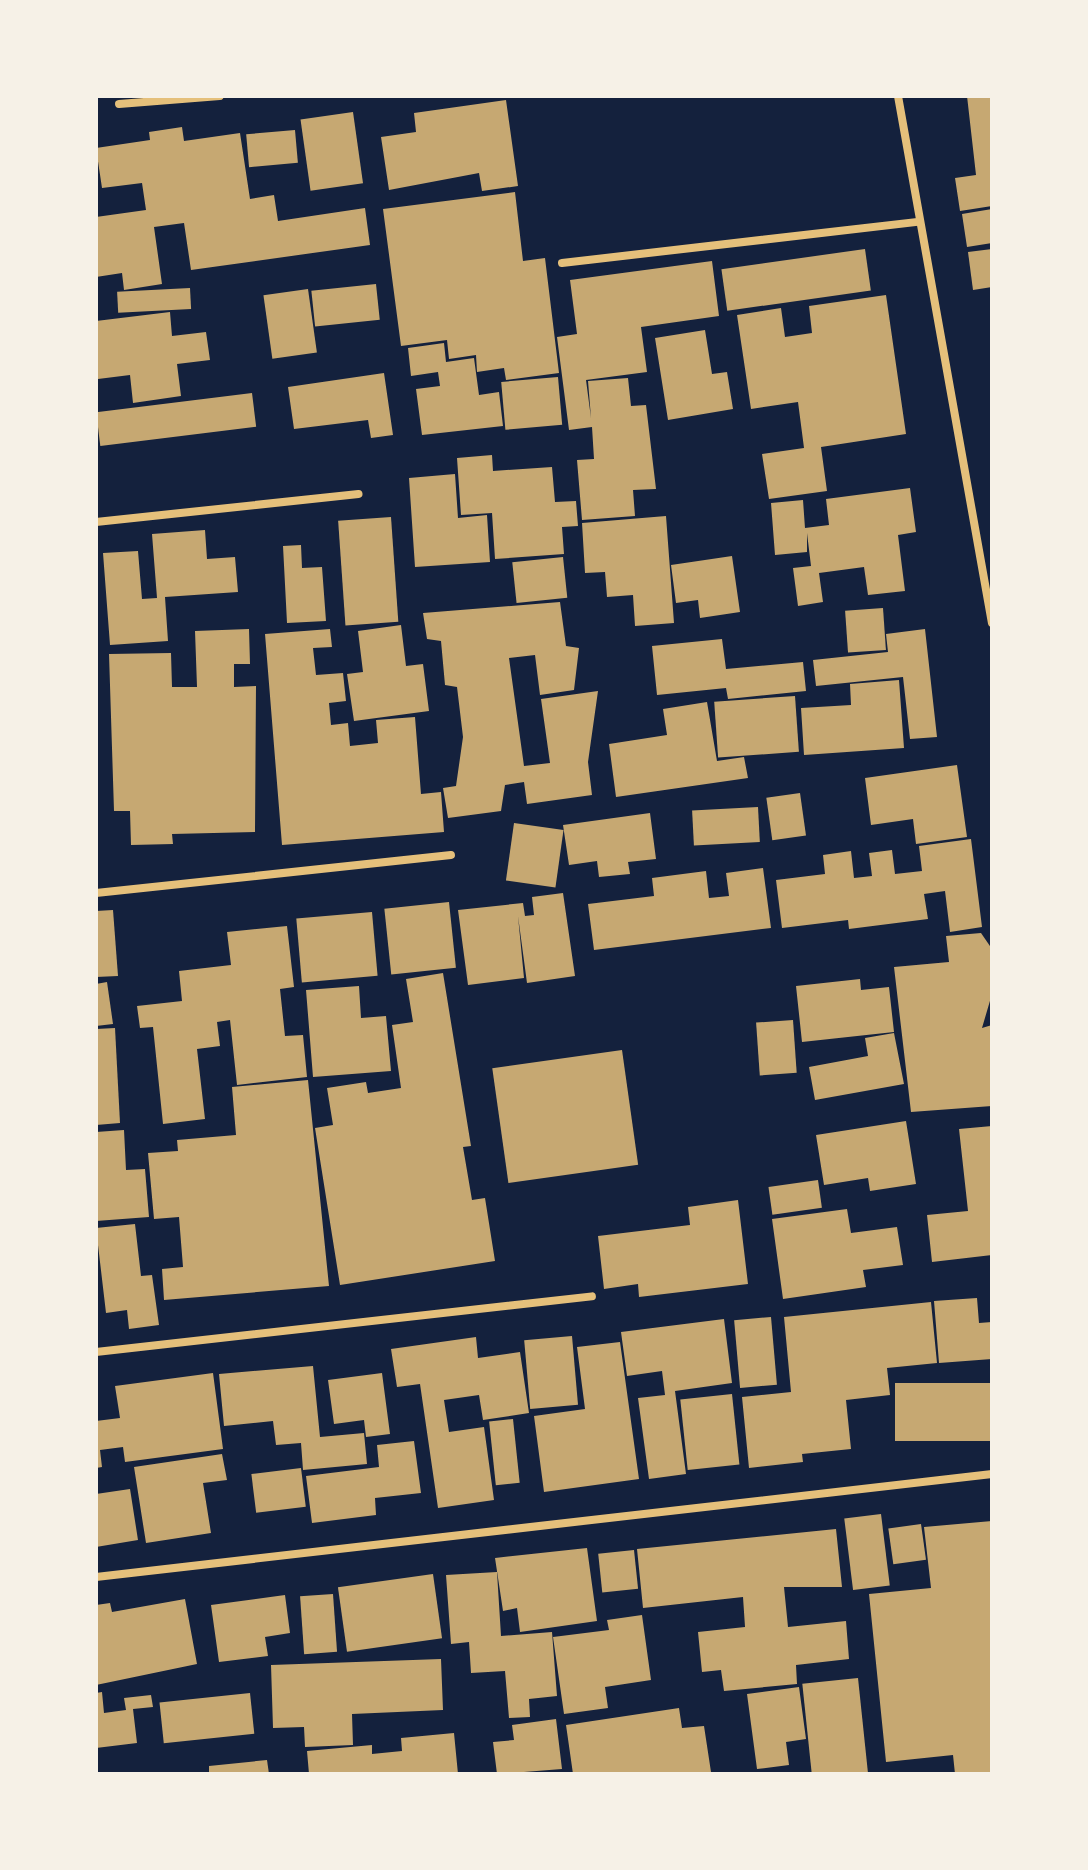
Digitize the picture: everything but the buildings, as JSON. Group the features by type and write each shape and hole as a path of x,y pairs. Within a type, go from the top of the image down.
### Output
{"street":[{"path":"119,104 220,96"},
{"path":"898,96 918,222 992,623"},
{"path":"562,263 918,222"},
{"path":"96,522 359,494"},
{"path":"96,893 451,855"},
{"path":"96,1352 592,1296"},
{"path":"96,1577 992,1474"}]}
